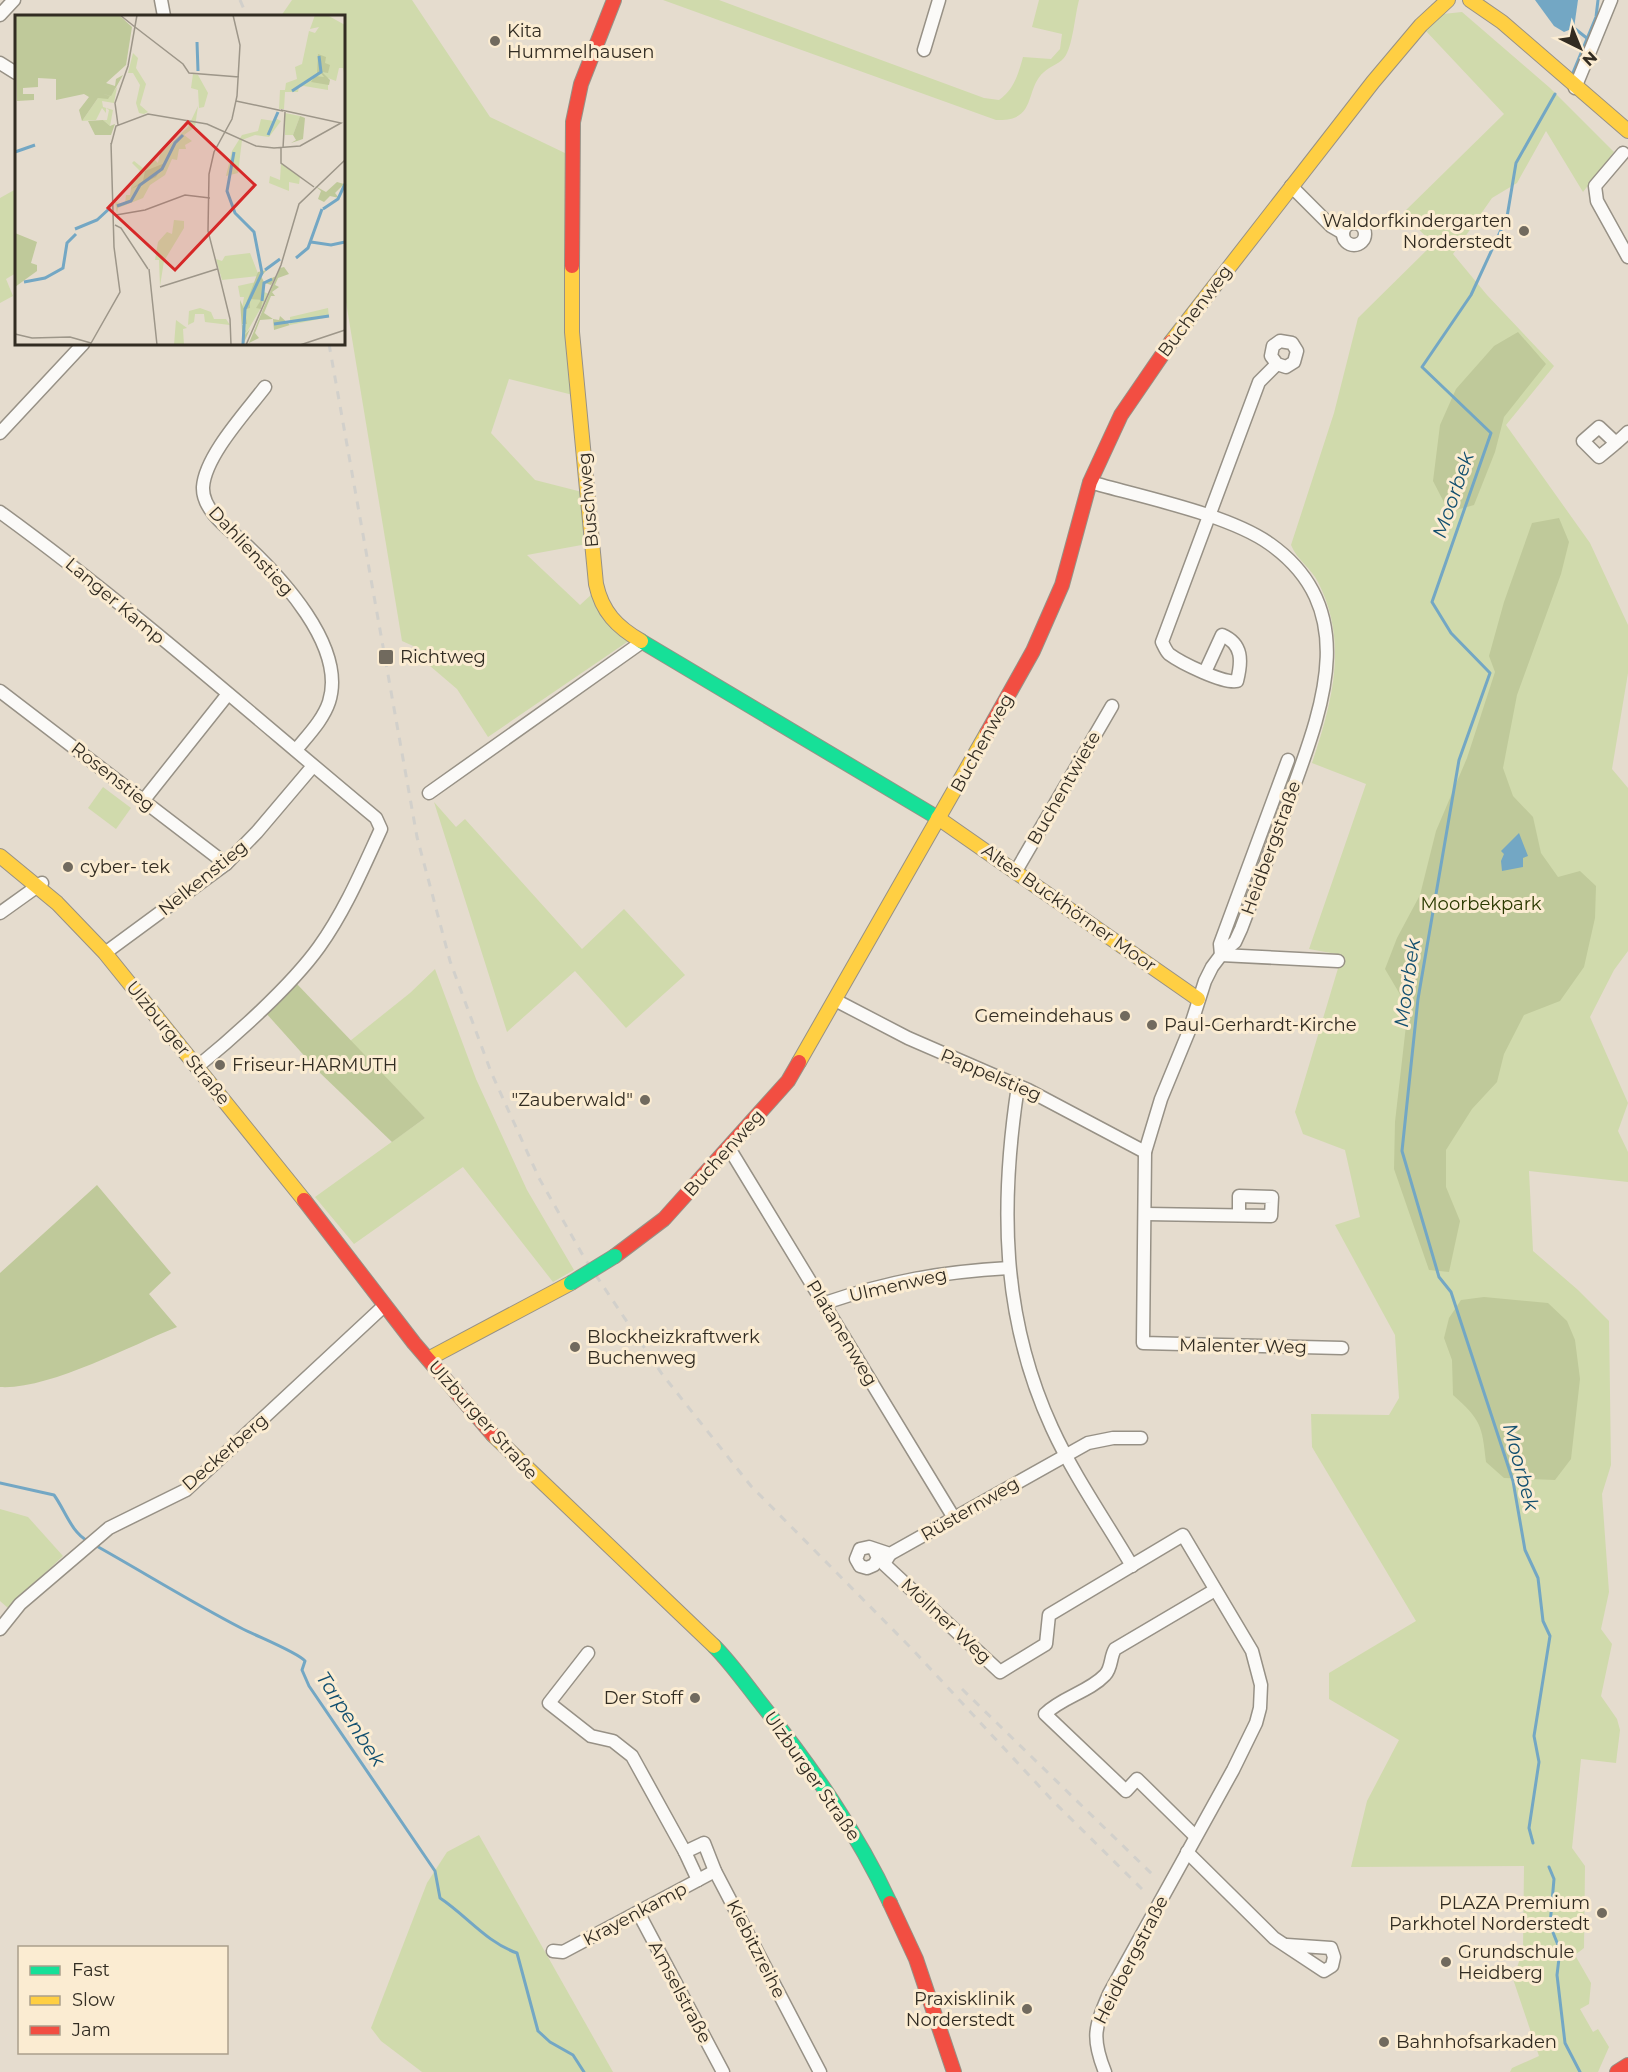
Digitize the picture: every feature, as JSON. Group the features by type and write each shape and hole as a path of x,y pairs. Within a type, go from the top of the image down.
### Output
{"street":[{"path":"0,15 14,0"},
{"path":"161,0 164,15"},
{"name":"Buschweg","path":"614,0 580,84 573,122 572,332 597,592 602,607 611,621 642,642 940,819"},
{"path":"924,50 939,0"},
{"name":"Buchenweg","path":"1421,25 1434,0"},
{"name":"Buchenweg","path":"428,1359 571,1283 615,1256 664,1219 783,1088 940,819 1052,613 1090,482 1102,452 1141,384 1291,186 1421,25 1448,0"},
{"path":"1470,0 1502,22 1575,88 1628,131"},
{"path":"1486,0 1502,22"},
{"path":"1575,88 1611,0"},
{"path":"0,63 15,73"},
{"path":"1623,153 1595,186 1597,201 1628,257"},
{"path":"1291,186 1331,226 1343,233"},
{"path":"0,433 82,345"},
{"path":"1205,672 1167,653 1162,642 1259,382 1277,364"},
{"name":"Dahlienstieg","path":"265,387 212,459 203,484 203,498 227,527 265,562 298,602 331,662 332,690 323,716 296,750"},
{"path":"1616,444 1628,432"},
{"name":"Heidbergstraße","path":"1090,482 1232,524 1271,544 1299,572 1310,588 1321,614 1328,660 1323,699 1238,938 1221,954 1198,999 1189,1031 1161,1099 1145,1152 1143,1343"},
{"name":"Langer Kamp","path":"0,512 64,559 296,750 376,818 381,829 353,888 320,946 303,967 197,1067"},
{"path":"429,793 642,642"},
{"name":"Rosenstieg","path":"0,691 226,864"},
{"path":"143,801 228,694"},
{"name":"Buchentwiete","path":"1016,871 1112,706"},
{"path":"1288,760 1220,944 1221,954 1338,961"},
{"name":"Nelkenstieg","path":"105,953 226,864 258,832 313,766"},
{"name":"Altes Buckhörner Moor","path":"940,819 1198,999"},
{"name":"Ulzburger Straße","path":"0,856 40,885 105,953 301,1196 428,1359 519,1463 723,1655 804,1758 857,1839 905,1933 929,1993 954,2072"},
{"path":"0,914 40,885"},
{"name":"Pappelstieg","path":"835,1000 916,1042 1018,1086 1145,1152"},
{"path":"1018,1086 1006,1184 1009,1268 1028,1364 1065,1455 1132,1566"},
{"name":"Platanenweg","path":"729,1148 954,1518"},
{"path":"1146,1214 1239,1215"},
{"name":"Ulmenweg","path":"825,1303 868,1288 923,1275 1009,1268"},
{"name":"Deckerberg","path":"0,1629 20,1604 109,1528 186,1490 385,1305"},
{"name":"Malenter Weg","path":"1143,1343 1342,1348"},
{"name":"Rüsternweg","path":"874,1565 1089,1443 1113,1438 1141,1438"},
{"name":"Heidbergstraße","path":"1105,2072 1094,2033 1097,2022 1109,1994 1233,1770 1256,1723 1260,1708 1261,1685 1255,1660 1182,1535"},
{"name":"Möllner Weg","path":"890,1554 884,1563 1000,1672 1046,1644 1049,1615 1182,1535"},
{"path":"874,1549 878,1558 874,1565 863,1568 856,1558 860,1548 867,1546 890,1554"},
{"path":"1195,1836 1137,1779 1126,1791 1045,1714 1052,1707 1102,1678 1110,1668 1115,1649 1215,1590"},
{"path":"588,1653 549,1703 591,1736 613,1741 632,1756 698,1880"},
{"name":"Kiebitzreihe","path":"685,1852 704,1843 715,1871 820,2072"},
{"path":"1187,1852 1274,1938 1287,1945"},
{"name":"Krayenkamp","path":"553,1951 563,1952 715,1871"},
{"name":"Amselstraße","path":"638,1912 723,2072"},
{"path":"1617,2072 1628,2065"}],"green space":[{"path":"292,0 412,0 490,117 567,154 573,395 509,379 491,433 535,480 582,492 587,544 527,555 580,605 593,593 630,640 488,737 457,689 423,660 420,649 402,641 345,296 345,15 282,15"},
{"path":"663,0 719,0 984,98 999,100 1012,86 1023,57 1051,59 1060,49 1062,34 1032,27 1039,0 1079,0 1070,43 1064,58 1038,79 1028,103 1018,116 996,120"},
{"name":"Moorbekpark","path":"1462,12 1550,88 1614,152 1583,192 1546,131 1517,183 1492,198 1453,254 1487,295 1554,366 1506,425 1590,543 1628,625 1628,673 1612,769 1628,788 1628,951 1614,970 1590,1017 1628,1103 1618,1131 1628,1152 1628,1182 1529,1171 1533,1251 1578,1290 1609,1321 1611,1465 1602,1494 1609,1592 1601,1629 1612,1644 1601,1696 1617,1719 1620,1730 1616,1763 1581,1759 1572,1848 1585,1866 1584,1948 1575,1955 1591,1983 1589,2004 1580,2009 1593,2032 1598,2029 1609,2047 1598,2072 1510,2072 1512,2068 1539,2056 1513,1979 1523,1950 1524,1866 1351,1867 1367,1801 1399,1740 1329,1699 1329,1673 1416,1621 1312,1447 1311,1414 1389,1415 1399,1398 1395,1335 1335,1225 1360,1217 1345,1150 1303,1134 1295,1112 1342,955 1309,949 1366,784 1312,763 1331,695 1335,650 1333,627 1318,582 1291,545 1334,413 1358,318 1433,244 1403,213 1504,114 1425,30 1443,14"},
{"path":"15,190 15,274 6,279 13,296 0,303 0,198"},
{"path":"1518,332 1546,364 1504,417 1495,452 1474,505 1449,512 1433,481 1440,425 1456,389 1494,346"},
{"path":"1559,518 1569,542 1561,574 1517,695 1503,768 1513,796 1533,817 1541,853 1558,877 1580,871 1596,886 1595,918 1584,967 1560,1001 1524,1015 1504,1054 1497,1082 1472,1109 1446,1150 1446,1187 1460,1221 1449,1272 1429,1270 1394,1169 1395,1122 1408,1008 1385,969 1397,938 1420,895 1436,831 1467,758 1495,672 1489,656 1504,602 1532,523"},
{"path":"103,787 131,808 116,829 88,808"},
{"path":"434,802 456,827 465,819 582,949 624,909 685,975 626,1028 575,971 507,1032"},
{"path":"435,969 476,1079 527,1190 574,1270 553,1282 463,1167 354,1244 315,1197 425,1118 350,1041 410,993"},
{"path":"296,983 425,1118 392,1142 318,1071 265,1012"},
{"path":"97,1185 171,1273 149,1294 177,1327 65,1374 41,1382 0,1387 0,1273"},
{"path":"1484,1297 1548,1303 1567,1321 1575,1340 1580,1379 1571,1459 1555,1480 1504,1478 1486,1462 1483,1439 1475,1417 1453,1395 1452,1360 1444,1338 1449,1318 1461,1300"},
{"path":"0,1509 28,1517 63,1556 8,1608 0,1601"},
{"path":"479,1835 613,2072 422,2072 381,2041 371,2028 427,1883 447,1852"}],"water":[{"path":"1535,0 1578,0 1574,28 1564,32 1554,26"},
{"path":"1519,833 1528,856 1523,858 1523,867 1502,871 1501,861 1504,854 1501,851"}],"waterway":[{"name":"Moorbek","path":"1572,75 1596,17 1598,0"},
{"path":"1574,28 1588,39"},
{"name":"Moorbek","path":"1533,1843 1529,1828 1539,1762 1534,1736 1550,1636 1543,1621 1538,1578 1525,1550 1513,1481 1451,1292 1439,1277 1402,1151 1418,999 1459,760 1490,673 1451,633 1432,602 1491,433 1422,367 1471,295 1507,217 1516,163 1555,94"},
{"name":"Tarpenbek","path":"0,1483 54,1495 77,1532 88,1541"},
{"name":"Tarpenbek","path":"93,1544 222,1618 305,1661 302,1670 309,1686 435,1871 440,1898 486,1936 517,1953 538,2031 550,2042 573,2055 584,2072"},
{"name":"Moorbek","path":"1549,1867 1554,1879 1550,1925 1560,1950 1557,1975 1565,2043 1580,2072"}],"railway":[{"path":"240,0 247,15"},
{"path":"329,345 417,837 450,961 491,1072 539,1178 585,1259 662,1374 751,1486 913,1650 1052,1800 1146,1893"},
{"path":"962,1689 1154,1876"}],"traffic: fast":[{"path":"641,641 938,818"},
{"path":"571,1283 615,1256"},
{"path":"714,1646 739,1675 816,1777 863,1851 890,1903"}],"traffic: slow":[{"path":"1171,342 1373,82 1421,25 1448,0"},
{"path":"1470,0 1502,22 1628,131"},
{"path":"572,266 572,332 596,584 602,603 612,618 641,641"},
{"path":"799,1062 987,733"},
{"path":"938,818 1198,999"},
{"path":"0,856 57,903 105,953 304,1200"},
{"path":"428,1359 571,1283"},
{"path":"493,1435 714,1646"}],"traffic: jam":[{"path":"572,266 573,122 581,84 614,0"},
{"path":"987,733 1033,651 1062,585 1090,482 1121,415 1171,342"},
{"path":"615,1256 664,1219 788,1081 799,1062"},
{"path":"304,1200 414,1343 493,1435"},
{"path":"890,1903 916,1959 954,2072"},
{"path":"1617,2072 1628,2065"}],"place":[{"name":"Kita Hummelhausen","path":"495,41"},
{"name":"Waldorfkindergarten Norderstedt","path":"1524,231"},
{"name":"Richtweg","path":"386,657"},
{"name":"cyber- tek","path":"68,867"},
{"name":"Gemeindehaus","path":"1125,1016"},
{"name":"Paul-Gerhardt-Kirche","path":"1152,1025"},
{"name":"Friseur-HARMUTH","path":"220,1065"},
{"name":"\"Zauberwald\"","path":"645,1100"},
{"name":"Blockheizkraftwerk Buchenweg","path":"575,1347"},
{"name":"Der Stoff","path":"695,1698"},
{"name":"PLAZA Premium Parkhotel Norderstedt","path":"1602,1913"},
{"name":"Grundschule Heidberg","path":"1446,1962"},
{"name":"Praxisklinik Norderstedt","path":"1027,2009"},
{"name":"Bahnhofsarkaden","path":"1384,2042"}]}
